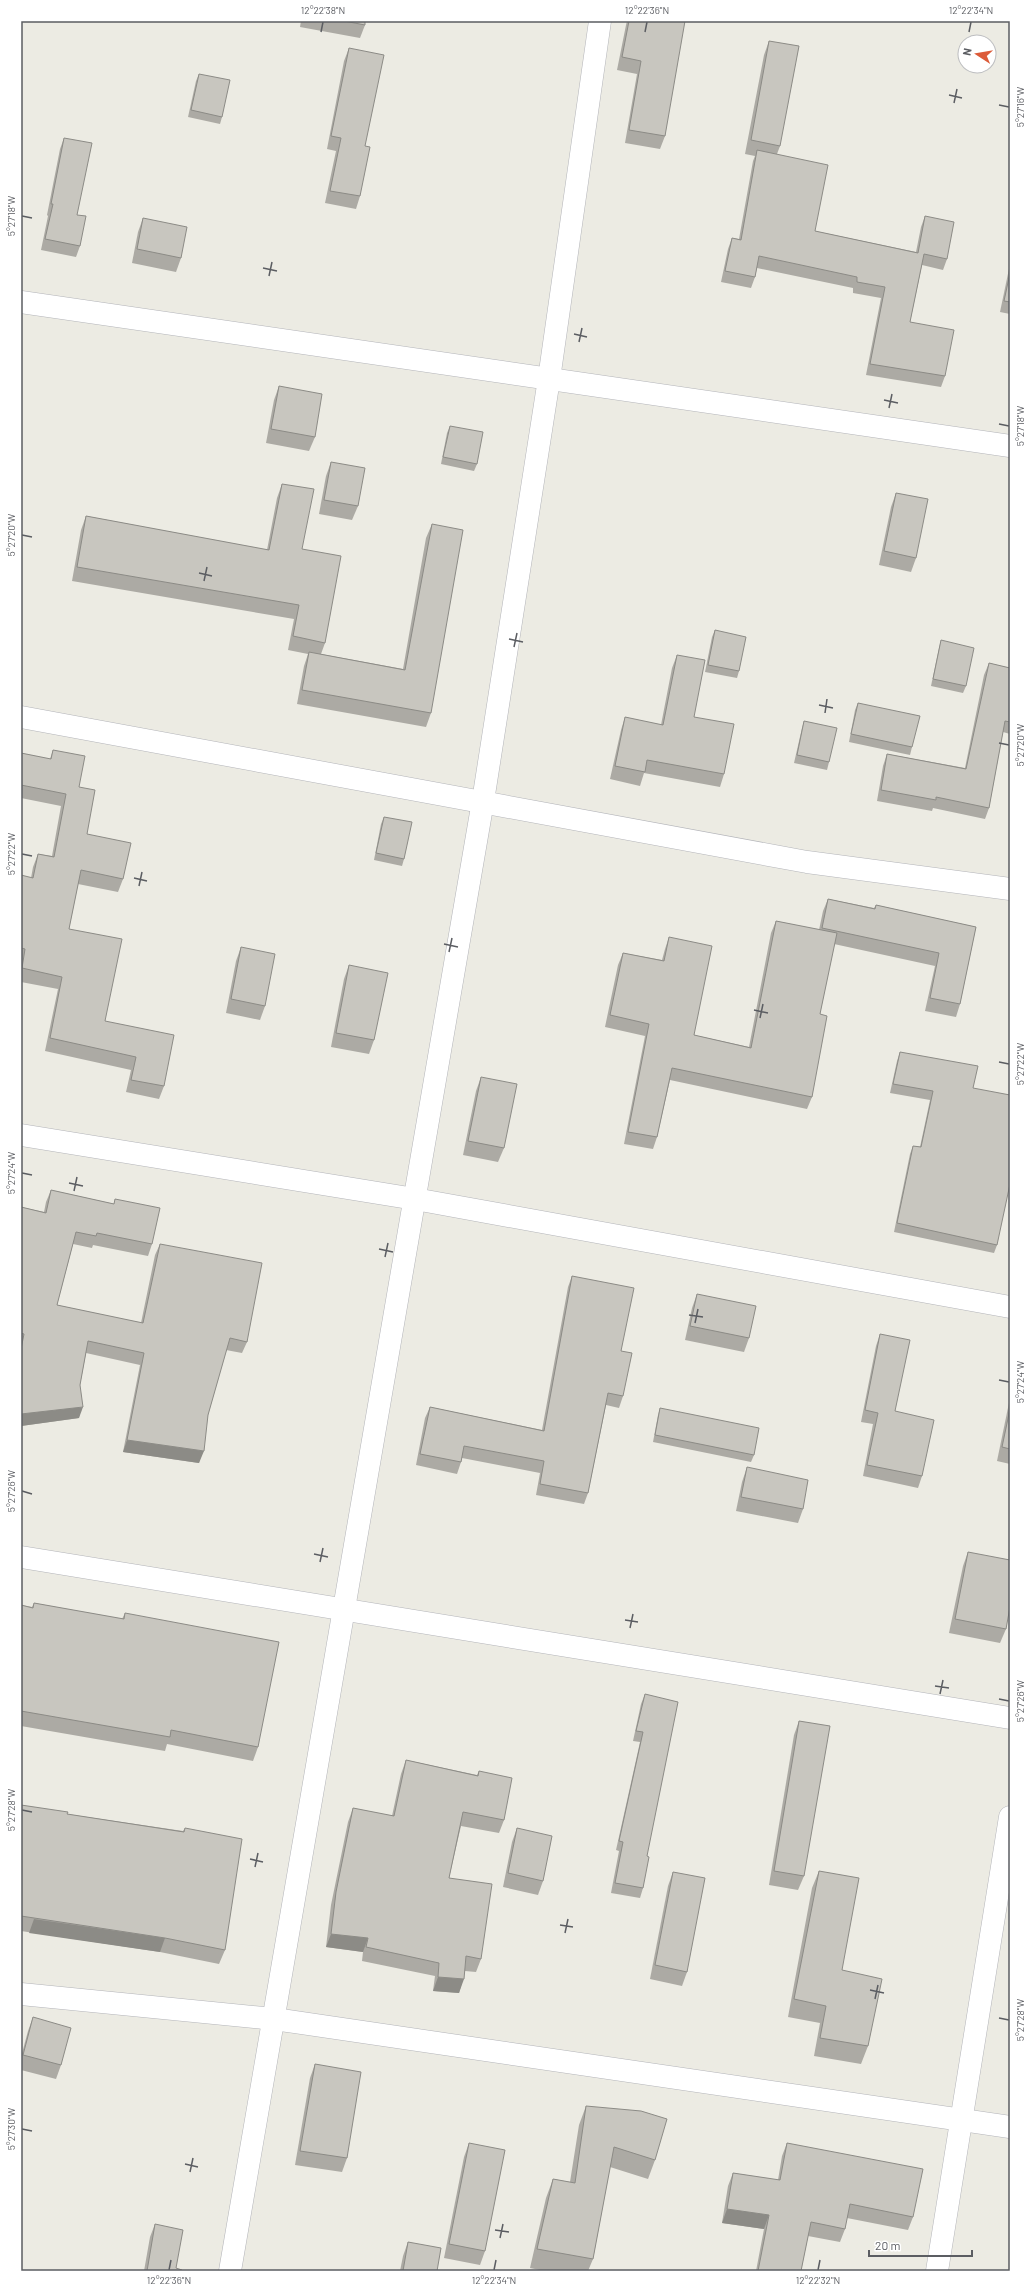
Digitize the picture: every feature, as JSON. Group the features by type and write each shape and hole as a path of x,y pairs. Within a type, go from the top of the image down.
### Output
{"street":[{"path":"230,2271 483,801 549,379 600,21"},
{"path":"21,302 1010,446"},
{"path":"21,716 807,862 1010,889"},
{"path":"21,1135 415,1199 1010,1307"},
{"path":"21,1557 1010,1718"},
{"path":"938,2271 1010,1817"},
{"path":"21,1994 274,2019 1010,2127"}],"building":[{"path":"344,21 365,21 365,25"},
{"path":"629,21 685,21 665,136 629,130 641,61 622,57"},
{"path":"769,41 799,46 780,146 751,140"},
{"path":"349,48 384,55 365,146 370,147 360,196 330,191 341,138 331,136"},
{"path":"199,74 230,80 222,117 191,110"},
{"path":"64,138 92,143 77,215 86,216 80,246 45,239 53,204 51,204"},
{"path":"757,150 828,165 815,231 918,253 925,216 954,222 947,259 924,254 910,322 954,330 945,376 870,364 885,287 857,282 857,277 759,256 755,277 725,271 732,238 741,240"},
{"path":"143,218 187,227 181,258 137,249"},
{"path":"1010,273 1010,302 1004,301"},
{"path":"279,386 322,394 315,437 271,429"},
{"path":"450,426 483,432 477,464 443,457"},
{"path":"331,462 365,468 358,506 324,500"},
{"path":"282,484 314,489 302,549 341,556 325,643 293,636 299,605 77,567 86,516 269,550"},
{"path":"896,493 928,499 916,558 884,551"},
{"path":"432,524 463,530 431,713 302,690 309,652 405,670"},
{"path":"715,630 746,637 739,671 708,665"},
{"path":"941,640 974,648 966,686 933,679"},
{"path":"677,655 705,660 694,717 734,724 724,774 647,760 645,772 615,766 625,717 663,725"},
{"path":"989,663 1010,668 1010,722 1005,721 989,808 936,797 936,800 881,790 887,754 966,769"},
{"path":"858,703 920,716 912,747 851,734"},
{"path":"804,721 837,728 829,762 797,755"},
{"path":"53,750 85,756 79,787 95,790 87,834 131,843 123,879 81,870 69,929 122,939 105,1021 174,1035 164,1086 131,1080 136,1057 50,1038 62,977 22,968 25,949 21,948 21,875 33,878 38,854 54,857 66,794 21,785 21,753 51,759"},
{"path":"384,817 412,822 404,859 376,853"},
{"path":"828,899 875,909 876,905 976,927 960,1004 930,998 939,953 822,928"},
{"path":"776,921 837,933 820,1014 827,1016 812,1097 672,1068 657,1137 628,1132 649,1024 610,1015 623,953 664,961 669,937 712,946 694,1035 751,1048"},
{"path":"241,947 275,954 265,1006 231,999"},
{"path":"349,965 388,973 374,1040 336,1033"},
{"path":"900,1052 978,1066 973,1088 1010,1095 1010,1184 997,1245 897,1223 913,1146 921,1147 933,1091 893,1084"},
{"path":"481,1077 517,1084 504,1148 468,1141"},
{"path":"51,1190 114,1204 115,1199 160,1208 152,1244 97,1233 96,1236 76,1232 57,1305 143,1323 160,1244 262,1263 247,1342 230,1338 208,1415 204,1451 127,1440 144,1353 88,1341 80,1385 83,1407 21,1414 21,1349 24,1334 21,1333 21,1207 46,1213"},
{"path":"572,1276 634,1288 621,1351 632,1353 623,1396 608,1393 588,1493 540,1484 544,1461 464,1446 461,1462 420,1454 430,1407 544,1431"},
{"path":"697,1294 756,1306 749,1338 690,1326"},
{"path":"880,1334 910,1340 895,1411 934,1420 922,1476 867,1465 878,1413 865,1410"},
{"path":"660,1408 759,1428 754,1455 655,1435"},
{"path":"1010,1409 1010,1449 1002,1447"},
{"path":"747,1467 808,1480 803,1509 741,1497"},
{"path":"968,1552 1010,1560 1010,1607 1006,1629 955,1619"},
{"path":"34,1603 124,1619 125,1613 279,1642 258,1747 171,1730 170,1737 21,1711 21,1605 33,1608"},
{"path":"645,1694 678,1702 647,1856 649,1857 643,1888 615,1883 623,1842 619,1841 643,1732 636,1731"},
{"path":"799,1721 830,1726 804,1876 774,1871"},
{"path":"406,1760 478,1776 479,1771 512,1778 504,1820 463,1812 449,1878 492,1884 481,1959 466,1956 464,1979 438,1977 439,1963 366,1947 368,1938 331,1934 336,1892 353,1808 394,1816"},
{"path":"21,1805 68,1812 67,1814 184,1832 185,1828 242,1839 225,1950 165,1938 21,1916"},
{"path":"517,1828 552,1836 543,1881 508,1873"},
{"path":"819,1871 859,1878 842,1970 882,1979 868,2046 820,2038 826,2006 794,1999"},
{"path":"673,1872 705,1878 687,1972 655,1965"},
{"path":"33,2017 71,2028 61,2065 23,2055"},
{"path":"315,2064 361,2072 347,2158 300,2151"},
{"path":"586,2106 641,2111 667,2119 655,2160 614,2147 593,2259 537,2249 553,2179 575,2183"},
{"path":"469,2143 505,2150 485,2251 449,2244"},
{"path":"787,2143 923,2169 913,2217 850,2204 845,2229 811,2222 801,2271 758,2271 769,2215 727,2209 733,2173 780,2180"},
{"path":"155,2224 183,2230 176,2268 182,2271 147,2271"},
{"path":"408,2242 441,2248 437,2271 403,2271"}]}
